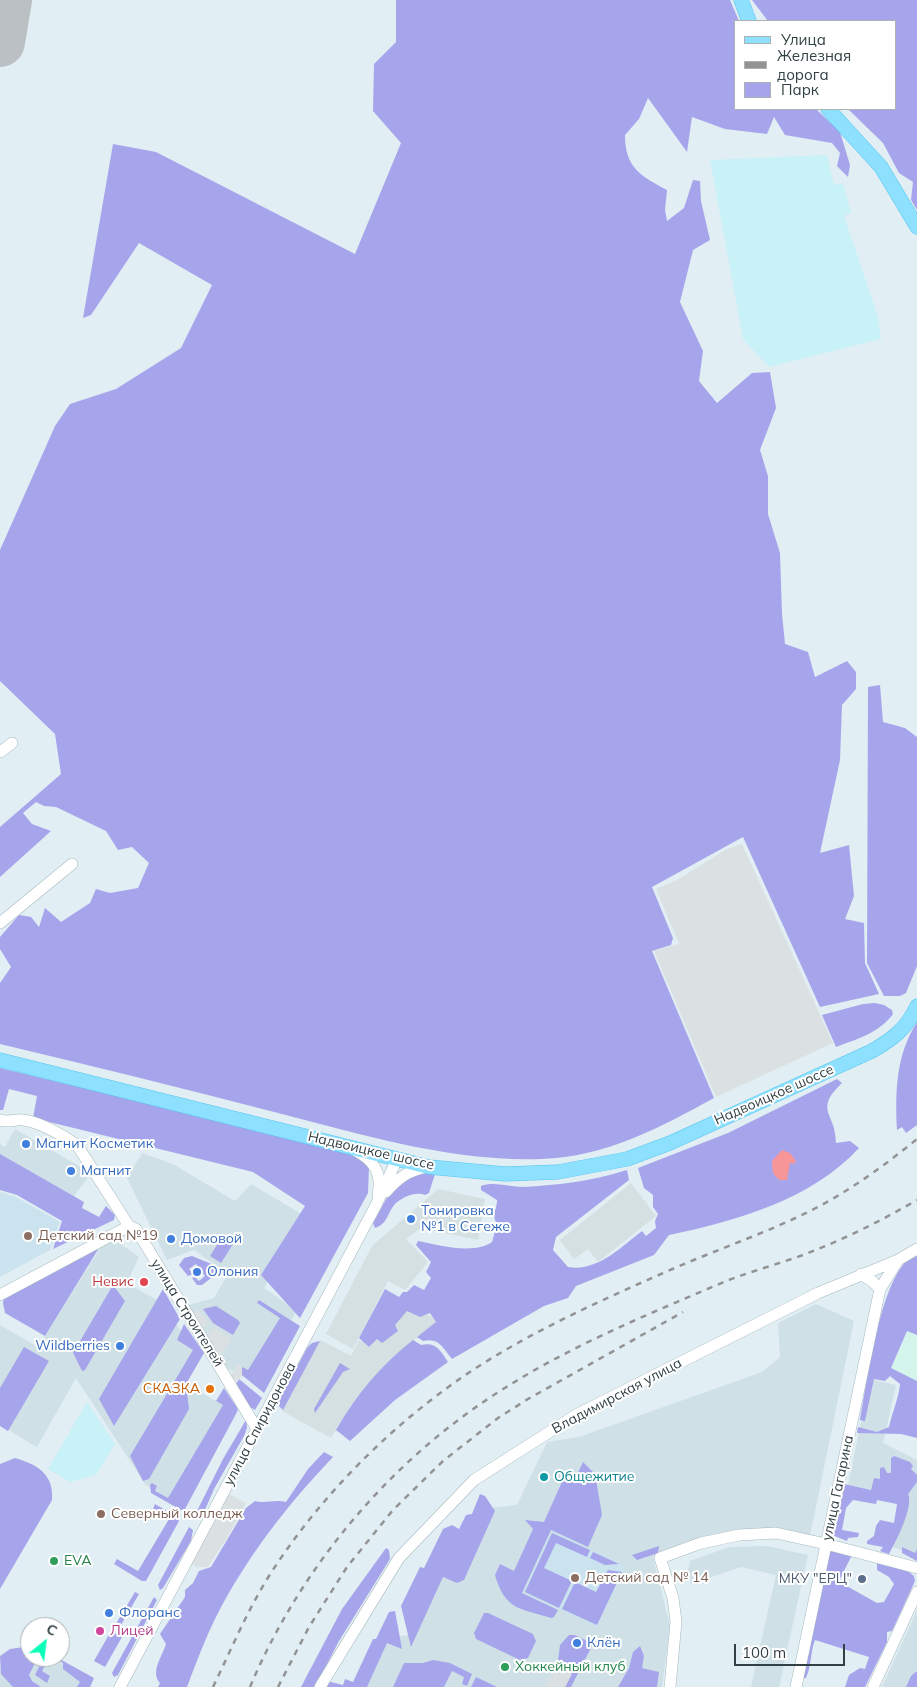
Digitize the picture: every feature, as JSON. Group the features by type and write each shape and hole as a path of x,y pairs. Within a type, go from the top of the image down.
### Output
{"main road":[{"path":"741,0 749,20"},
{"path":"829,110 881,167 917,225"},
{"name":"Надвоицкое шоссе","path":"0,1060 429,1167 514,1174 558,1172 627,1159 670,1143 872,1051 895,1037 911,1020 917,1006"}],"street":[{"path":"0,752 12,743"},
{"path":"0,923 72,864"},
{"name":"улица Строителей","path":"0,1120 9,1123 22,1120 36,1124 64,1136 77,1145 129,1226 136,1229 257,1428"},
{"path":"343,1146 364,1155 374,1165 380,1182 376,1205"},
{"name":"улица Спиридонова","path":"120,1687 376,1205 397,1159"},
{"path":"376,1205 401,1176 415,1169 429,1167"},
{"path":"0,1295 129,1226"},
{"name":"Владимирская улица","path":"320,1687 399,1558 474,1480 510,1459 576,1415 818,1293 898,1260 917,1249"},
{"name":"улица Гагарина","path":"796,1687 880,1289 898,1260"},
{"path":"861,1274 880,1289"},
{"path":"670,1687 676,1622 673,1598 660,1558 702,1543 739,1535 776,1533 917,1568"},
{"path":"873,1687 917,1592"}],"shaded area":[{"path":"827,155 834,185 843,183 851,213 844,216 878,317 881,339 769,367 743,339 710,160"},
{"path":"742,844 833,1043 716,1097 654,951 679,944 656,889 677,880 727,849"},
{"path":"15,1129 91,1173 72,1199 0,1161 0,1144 5,1147"},
{"path":"782,1150 790,1153 796,1161 794,1164 790,1163 787,1180 779,1180 773,1173 772,1161"},
{"path":"142,1153 173,1164 235,1201 251,1184 305,1216 264,1288 297,1311 254,1382 227,1368 189,1305 214,1298 228,1274 194,1250 167,1260 127,1178"},
{"path":"631,1183 656,1216 598,1262 588,1249 574,1259 560,1240"},
{"path":"438,1189 485,1199 478,1240 421,1228 406,1239 428,1262 405,1290 388,1281 353,1349 326,1334 372,1246"},
{"name":"Детский сад №19","path":"0,1192 16,1197 60,1222 50,1250 0,1277"},
{"path":"112,1238 139,1257 127,1283 162,1303 198,1355 183,1383 229,1408 174,1504 145,1484 76,1378 37,1447 0,1425 0,1325 38,1347 104,1242"},
{"path":"816,1304 854,1321 810,1536 695,1541 653,1557 670,1626 662,1687 362,1687 384,1638 410,1635 439,1573 490,1508 517,1505 547,1442 579,1437 762,1372 780,1357 778,1323"},
{"path":"199,1310 209,1324 201,1329 190,1313"},
{"path":"407,1310 431,1316 437,1323 396,1354 348,1410 331,1438 282,1411 320,1340 351,1356 359,1340 369,1345"},
{"path":"213,1327 231,1338 220,1357 207,1338"},
{"path":"908,1331 917,1335 917,1381 891,1368"},
{"path":"238,1364 242,1367 242,1375 238,1381 230,1377"},
{"path":"870,1379 896,1385 883,1443 917,1460 917,1557 891,1546 901,1496 848,1485"},
{"path":"87,1402 115,1444 96,1475 70,1482 48,1469"},
{"path":"229,1494 246,1503 230,1533 208,1567 197,1567 191,1564 194,1556"},
{"name":"Детский сад № 14","path":"552,1531 626,1566 597,1627 523,1592"},
{"path":"767,1546 808,1555 779,1687 751,1687 776,1575 741,1567 691,1584 687,1573 690,1561 729,1547"},
{"path":"917,1610 917,1669 909,1687 882,1687"},
{"path":"20,1661 20,1667 69,1667 92,1680 88,1687 0,1687 0,1669"},
{"path":"558,1661 572,1674 565,1687 546,1687"}],"green space":[{"path":"396,0 730,0 739,20 734,20 734,110 817,110 840,132 850,165 848,177 837,166 840,153 832,143 785,135 774,117 767,134 725,129 692,117 687,152 648,98 639,119 625,135 628,156 636,170 667,190 665,210 667,221 684,208 693,180 700,181 701,201 710,240 693,250 680,302 703,351 699,381 717,403 752,373 770,372 776,408 760,450 768,476 768,514 780,553 785,644 808,652 815,677 847,661 856,672 856,689 842,705 840,760 820,853 849,845 854,896 845,919 864,923 865,963 879,994 820,1007 743,837 652,887 673,938 671,945 652,951 714,1098 673,1120 631,1139 588,1153 565,1157 508,1159 441,1152 343,1130 0,1044 0,983 11,967 0,949 0,937 19,915 31,917 39,927 45,908 61,922 90,903 96,889 110,893 138,888 149,863 132,847 118,850 106,831 56,807 44,806 36,802 23,813 32,824 51,831 0,877 0,827 61,774 55,734 0,681 0,550 55,426 70,404 116,389 181,348 212,285 139,243 91,315 83,318 113,144 156,152 355,254 401,143 373,111 374,64 396,42"},
{"path":"752,0 917,0 917,210 911,200 913,182 899,173 883,143 849,110 897,110 897,20 767,20"},
{"path":"880,685 883,722 905,728 917,737 917,966 906,993 900,996 884,996 867,963 868,687"},
{"path":"875,1003 884,1005 892,1010 893,1014 874,1031 836,1047 822,1015 863,1004"},
{"path":"917,1022 917,1125 906,1133 902,1127 897,1130 896,1101 898,1074 905,1047"},
{"path":"0,1068 339,1149 361,1158 369,1166 368,1193 300,1318 261,1275 305,1206 253,1172 33,1118 37,1096 9,1089 3,1110 0,1110"},
{"path":"837,1079 842,1083 833,1092 827,1106 833,1124 836,1143 850,1141 859,1148 840,1166 818,1182 795,1195 746,1215 669,1235 654,1255 576,1286 568,1298 544,1306 452,1359 437,1342 423,1341 417,1337 436,1322 430,1313 420,1317 407,1311 395,1325 398,1331 382,1343 377,1339 369,1347 359,1338 385,1289 399,1297 414,1285 424,1290 431,1278 426,1272 431,1262 416,1245 418,1241 456,1248 475,1248 492,1242 497,1224 494,1214 497,1200 481,1190 481,1186 496,1184 523,1187 562,1184 588,1180 627,1170 629,1180 556,1237 553,1250 568,1267 579,1268 589,1266 608,1257 642,1231 646,1236 656,1228 655,1221 658,1214 653,1207 653,1195 644,1188 638,1168 728,1133"},
{"path":"0,1154 84,1202 82,1208 99,1217 106,1206 115,1215 114,1220 53,1249 62,1221 17,1195 0,1190"},
{"path":"421,1171 435,1174 429,1193 425,1195 413,1194 401,1199 392,1207 385,1221 375,1228 373,1223 390,1192 399,1181"},
{"path":"222,1237 233,1244 221,1263 210,1256"},
{"path":"99,1248 45,1336 5,1313 4,1296"},
{"path":"917,1254 917,1335 907,1331 891,1368 917,1381 917,1438 901,1434 857,1433 858,1427 877,1432 889,1427 900,1384 890,1376 885,1381 874,1379 865,1421 860,1420 872,1355 885,1302 894,1280 905,1263"},
{"path":"192,1256 214,1265 216,1269 211,1278 202,1285 197,1285 192,1278 195,1277 199,1281 205,1276 196,1264 189,1269 193,1274 188,1276 179,1265 184,1258"},
{"path":"113,1285 125,1301 85,1370 82,1371 73,1353"},
{"path":"163,1289 180,1319 114,1426 99,1399"},
{"path":"259,1300 300,1326 264,1393 242,1375 242,1367 248,1370 280,1318 257,1303"},
{"path":"216,1306 240,1323 233,1335 213,1323 203,1309"},
{"path":"184,1324 204,1353 186,1384 189,1409 149,1479 143,1481 130,1456 193,1350 177,1340"},
{"path":"413,1340 421,1345 434,1346 448,1362 395,1400 350,1441 336,1430 344,1417 380,1370"},
{"path":"320,1341 283,1410 277,1404 307,1348 312,1343"},
{"path":"24,1347 49,1361 8,1431 0,1426 0,1388"},
{"path":"340,1363 350,1369 343,1372 315,1413 314,1409"},
{"path":"239,1379 262,1398 255,1410 250,1407 236,1384"},
{"path":"224,1388 238,1409 237,1412 185,1509 181,1510 151,1493 150,1485 152,1483 157,1486 155,1491 168,1498 223,1405 216,1401"},
{"path":"246,1420 247,1428 244,1436 214,1489 201,1519 198,1520 195,1515 223,1459"},
{"path":"324,1452 333,1457 284,1513 254,1553 228,1595 208,1634 187,1687 158,1687 160,1683 157,1679 156,1669 166,1644 160,1634 185,1597 185,1590 193,1583 199,1571 211,1567 246,1508 255,1501 286,1502 308,1469"},
{"path":"894,1456 910,1462 913,1466 911,1469 917,1475 917,1482 908,1494 909,1507 900,1533 889,1554 880,1551 883,1547 867,1544 867,1541 874,1536 876,1526 880,1520 894,1523 897,1504 877,1500 876,1504 853,1500 846,1508 842,1530 859,1533 858,1537 848,1538 847,1541 832,1535 844,1484 871,1490 874,1478 880,1479 880,1468 884,1467 887,1473 891,1473 891,1458"},
{"path":"15,1458 31,1464 43,1472 50,1483 52,1500 0,1589 0,1464"},
{"path":"583,1462 593,1472 596,1479 602,1515 588,1547 551,1530 522,1593 558,1610 554,1617 551,1618 515,1606 503,1595 495,1575 500,1564 514,1571 533,1529 525,1520 544,1522 565,1475 575,1479"},
{"path":"480,1494 485,1496 495,1511 464,1580 457,1583 443,1577 411,1647 401,1606 420,1567 424,1568 443,1529 452,1525 459,1529 466,1515 472,1514"},
{"path":"155,1504 177,1517 179,1521 146,1581 142,1581 114,1564 117,1559 138,1571 169,1519 153,1509"},
{"path":"189,1527 193,1530 191,1541 160,1590 158,1585"},
{"path":"552,1533 590,1550 587,1557 556,1543 544,1568 572,1581 559,1608 525,1592"},
{"path":"659,1546 658,1553 637,1560 632,1555"},
{"path":"902,1547 915,1553 917,1549 917,1561 902,1553"},
{"path":"386,1548 389,1550 390,1559 339,1641 315,1687 301,1687 342,1609"},
{"path":"833,1551 852,1555 840,1579 843,1584 877,1603 884,1602 894,1584 889,1577 877,1570 877,1562 909,1572 914,1576 915,1581 892,1631 887,1632 887,1642 865,1687 845,1687 849,1675 860,1668 865,1669 869,1657 815,1640 806,1678 800,1679 829,1552"},
{"path":"593,1552 619,1564 605,1565 590,1558"},
{"path":"608,1570 622,1572 597,1625 562,1609 575,1582 596,1592"},
{"path":"135,1592 139,1594 121,1625 117,1622"},
{"path":"154,1597 157,1600 118,1675 114,1677 112,1673"},
{"path":"395,1611 402,1649 387,1643 367,1687 324,1687 327,1681 343,1685 345,1679 353,1682 373,1639 376,1639 389,1612"},
{"path":"484,1613 488,1613 533,1634 536,1641 528,1658 520,1660 476,1639 474,1633"},
{"path":"111,1631 122,1637 105,1667 94,1661"},
{"path":"569,1635 575,1635 593,1644 571,1687 565,1687 571,1674 558,1661 560,1645"},
{"path":"640,1646 644,1656 642,1668 659,1672 657,1687 618,1687 629,1668 633,1652"},
{"path":"20,1648 20,1667 33,1667 29,1675 32,1681 41,1687 13,1687 1,1674 0,1656 10,1649"},
{"path":"433,1660 450,1663 472,1674 467,1686 462,1684 464,1677 452,1671 444,1687 393,1687 404,1663 423,1663"},
{"path":"70,1665 94,1678 90,1687 77,1687 80,1682 63,1667 70,1667"},
{"path":"39,1667 44,1667 42,1671 50,1676 47,1683 35,1675"},
{"path":"917,1671 917,1687 906,1687 911,1676"},
{"path":"476,1677 497,1687 471,1687"}],"runway":[{"path":"0,42 7,0"}],"railway":[{"path":"213,1687 261,1589 309,1520 380,1443 433,1398 508,1348 558,1322 661,1274 814,1209 867,1177 917,1139"},
{"path":"250,1687 271,1642 296,1598 324,1556 390,1480 427,1445 466,1414 508,1386 560,1356 614,1330 724,1282 826,1246 917,1200"},
{"path":"278,1687 309,1627 347,1567 393,1510 443,1461 498,1418 528,1399 683,1312"}],"place":[{"name":"Магнит Косметик","path":"26,1144"},
{"name":"Магнит","path":"71,1171"},
{"name":"Тонировка №1 в Сегеже","path":"411,1219"},
{"name":"Детский сад №19","path":"28,1236"},
{"name":"Домовой","path":"171,1239"},
{"name":"Олония","path":"197,1272"},
{"name":"Невис","path":"144,1282"},
{"name":"Wildberries","path":"120,1346"},
{"name":"СКАЗКА","path":"210,1389"},
{"name":"Общежитие","path":"544,1477"},
{"name":"Северный колледж","path":"101,1514"},
{"name":"EVA","path":"54,1561"},
{"name":"Детский сад № 14","path":"575,1578"},
{"name":"МКУ \"ЕРЦ\"","path":"862,1579"},
{"name":"Флоранс","path":"109,1613"},
{"name":"Лицей","path":"100,1631"},
{"name":"Клён","path":"577,1643"},
{"name":"Хоккейный клуб","path":"505,1667"}]}
